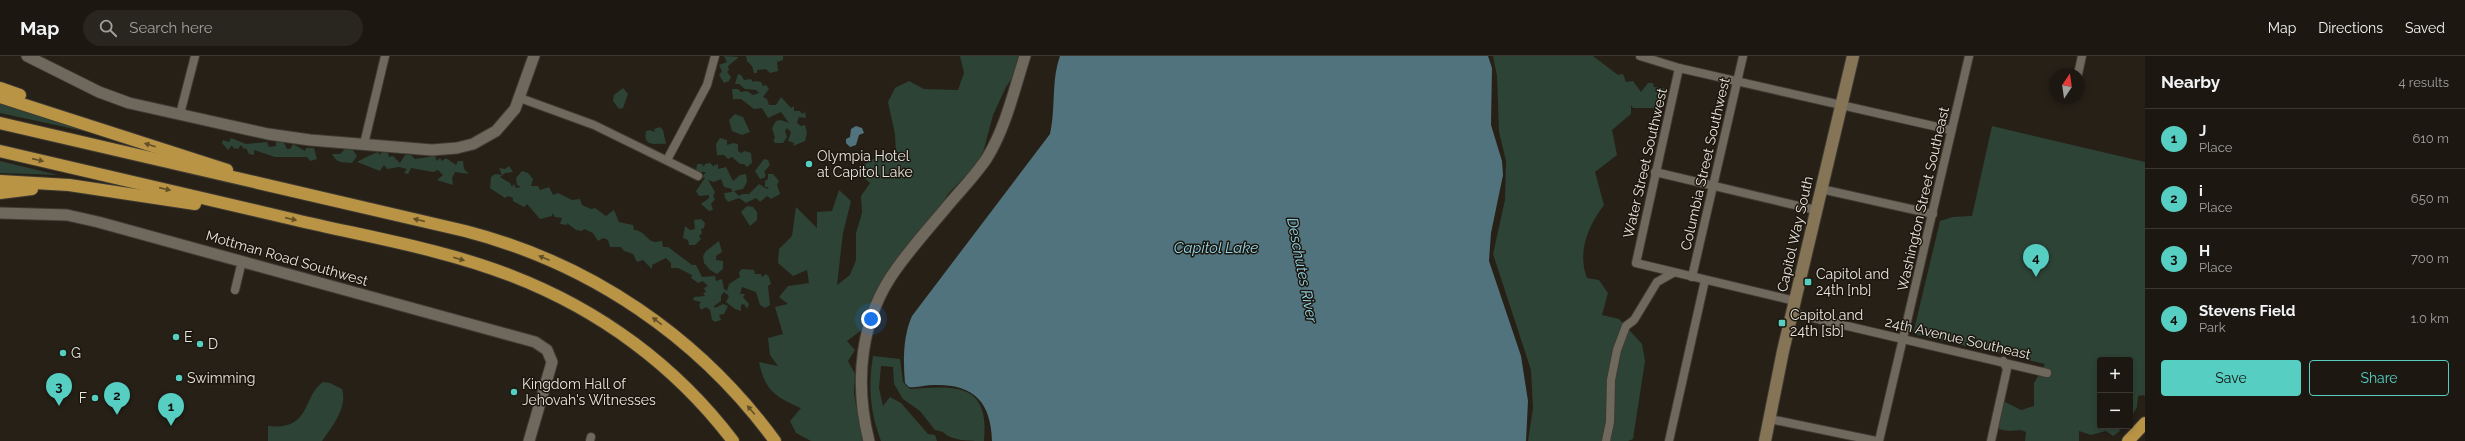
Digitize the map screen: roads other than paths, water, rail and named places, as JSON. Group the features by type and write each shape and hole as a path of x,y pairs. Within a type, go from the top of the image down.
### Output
{"highway":[{"path":"0,88 122,136"},
{"path":"0,97 216,165 253,182"},
{"path":"0,123 484,236 519,248 573,271 630,303 681,341 737,394 775,441"},
{"path":"0,151 453,257 510,276 559,296 592,314 642,348 686,388 734,441"},
{"path":"0,181 37,182 110,190 209,206 248,208"},
{"path":"0,193 28,188 110,190"},
{"path":"2129,441 2145,424"},
{"path":"2129,441 2145,428"}],"main road":[{"name":"Capitol Way South","path":"1765,441 1816,210 1853,56"}],"street":[{"path":"27,56 99,92 129,103 268,134 432,150 463,147 473,144 496,130 515,109 534,56"},
{"path":"180,114 195,56"},
{"path":"364,144 385,56"},
{"path":"667,160 707,85 715,56"},
{"path":"868,441 862,414 859,386 862,354 869,323 896,269 986,159 1000,136 1025,56"},
{"path":"1640,56 1679,68 1840,106 1951,130"},
{"name":"Columbia Street Southwest","path":"1692,277 1743,56"},
{"name":"Washington Street Southeast","path":"1879,441 1969,56"},
{"path":"2079,68 2082,56"},
{"name":"Water Street Southwest","path":"1636,263 1679,68"},
{"path":"520,98 594,125 698,176"},
{"path":"1656,172 1816,210"},
{"path":"1821,189 1933,214"},
{"name":"Mottman Road Southwest","path":"0,213 67,216 242,261 535,342 547,350 552,362 529,441"},
{"path":"236,290 242,261"},
{"name":"24th Avenue Southeast","path":"1636,263 1705,280 1904,339 2003,361 2047,373"},
{"path":"1606,441 1610,422 1611,380 1617,350 1626,326 1634,320 1657,282 1674,273"},
{"path":"1669,441 1705,280"},
{"path":"1991,441 2007,369 2003,361"},
{"path":"1770,418 1876,441"}],"water":[{"name":"Capitol Lake","path":"1060,56 1488,56 1492,68 1491,125 1502,161 1503,175 1491,233 1489,261 1521,356 1528,401 1526,441 992,441 988,415 983,405 969,392 948,385 909,387 905,383 904,357 905,340 912,316 1050,134 1053,114 1055,75"},
{"path":"856,126 862,128 864,133 859,135 856,145 850,147 846,143 846,139 850,137 851,129"}],"place":[{"name":"Olympia Hotel at Capitol Lake","path":"809,164"},
{"name":"Stevens Field","path":"2036,277"},
{"name":"Capitol and 24th [nb]","path":"1808,282"},
{"name":"Capitol and 24th [sb]","path":"1782,323"},
{"name":"E","path":"176,337"},
{"name":"D","path":"200,344"},
{"name":"G","path":"63,353"},
{"name":"Swimming","path":"179,378"},
{"name":"Kingdom Hall of Jehovah's Witnesses","path":"514,392"},
{"name":"F","path":"95,398"},
{"name":"H","path":"59,406"},
{"name":"i","path":"117,415"},
{"name":"J","path":"171,426"}],"water label":[{"name":"Deschutes River","path":"1302,270"}]}
